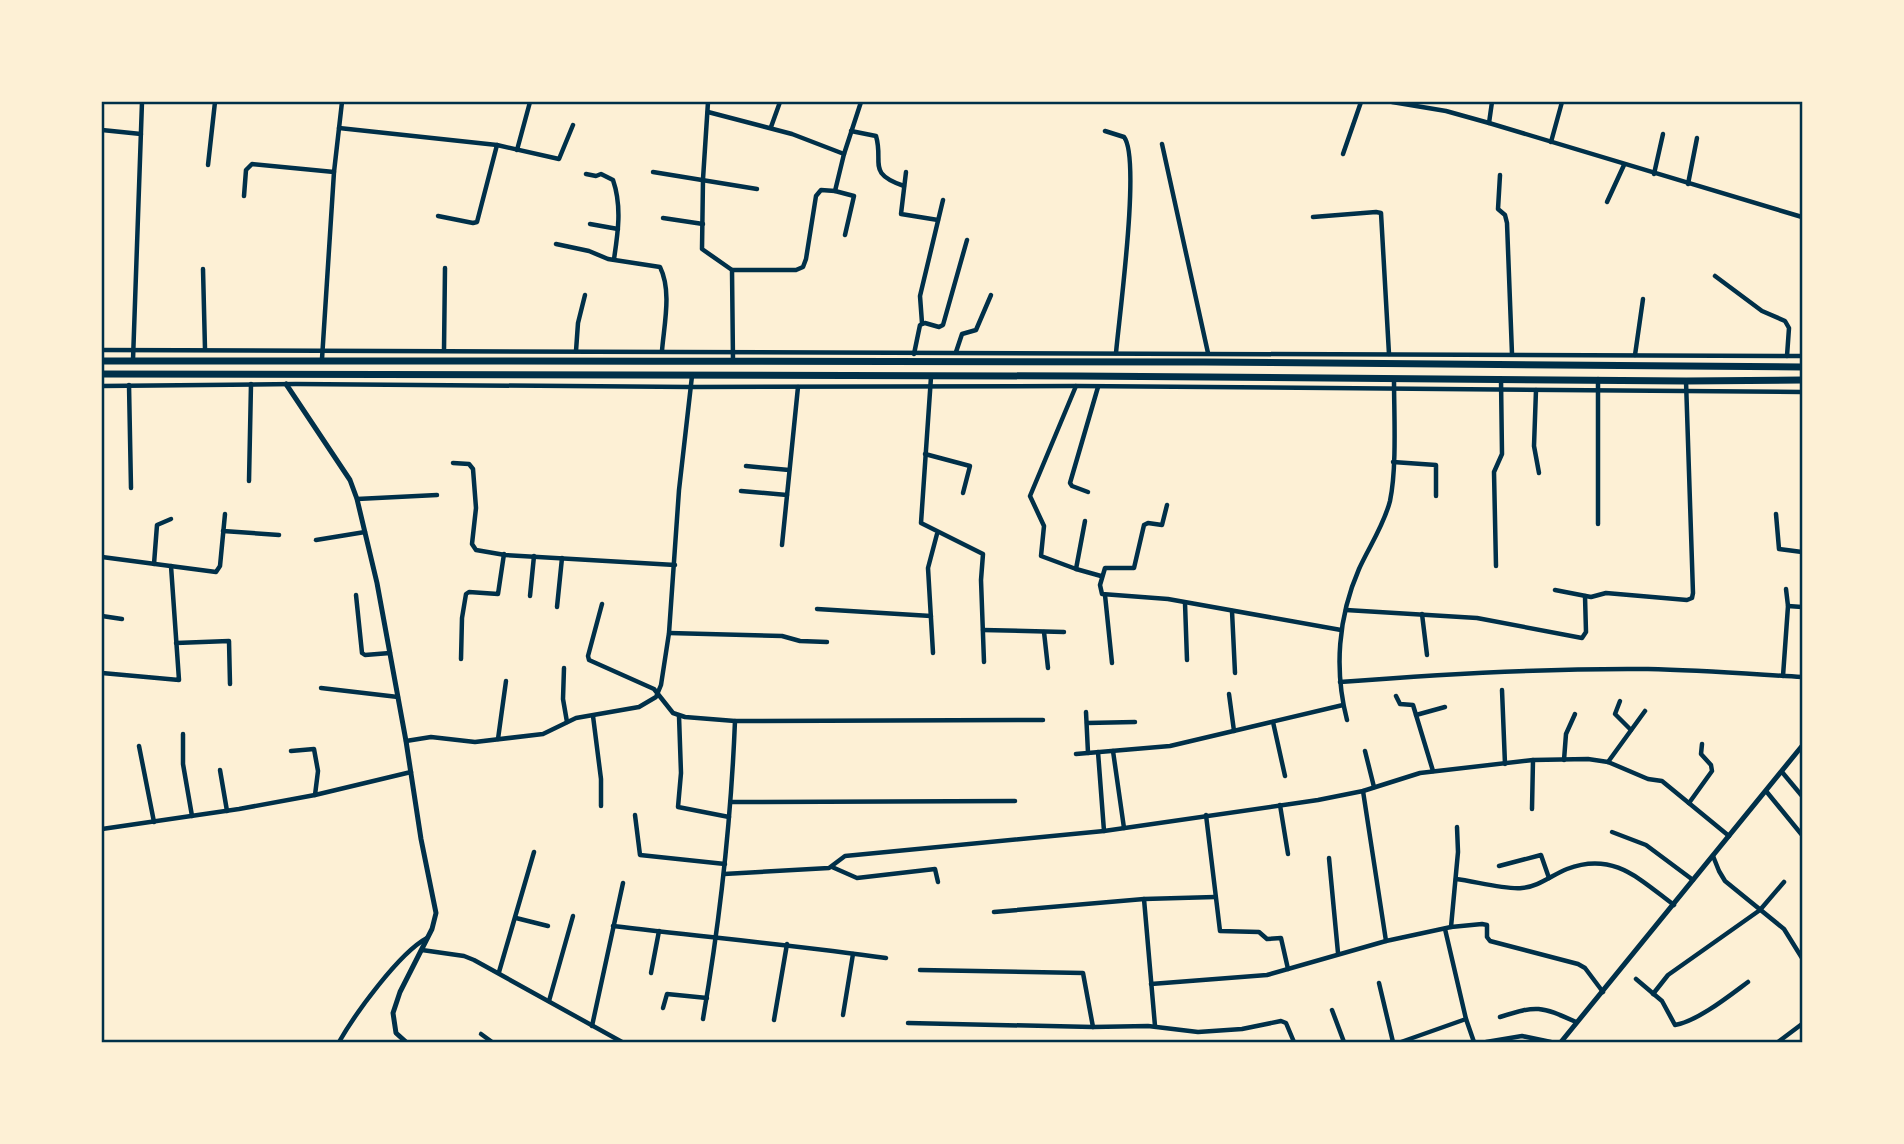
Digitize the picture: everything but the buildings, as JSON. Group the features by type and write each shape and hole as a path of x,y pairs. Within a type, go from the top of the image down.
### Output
{"highway":[{"path":"102,361 322,359 1802,366"},
{"path":"1123,362 1124,377"},
{"path":"102,374 1802,380"},
{"path":"431,375 431,385"},
{"path":"970,376 970,387"}],"street":[{"path":"133,361 142,102"},
{"path":"208,165 215,102"},
{"path":"322,359 334,172 342,102 335,102"},
{"path":"517,150 530,102"},
{"path":"708,102 703,179 703,251 732,270 796,270 803,267 808,252 816,196 821,190 851,194 854,198 845,235"},
{"path":"771,127 780,102"},
{"path":"835,191 861,102"},
{"path":"1343,154 1361,102"},
{"path":"1393,102 1446,111 1489,123 1802,217"},
{"path":"1489,123 1492,102"},
{"path":"1551,142 1562,102"},
{"path":"708,112 771,127 844,154"},
{"path":"339,128 497,145 558,159 573,125"},
{"path":"102,130 141,134"},
{"path":"852,131 877,136 877,160 881,173 890,181 904,187"},
{"path":"1105,131 1127,140 1129,161 1130,200 1116,353"},
{"path":"1654,174 1663,134"},
{"path":"1688,184 1697,138"},
{"path":"1161,144 1208,353"},
{"path":"438,216 473,223 477,221 497,145"},
{"path":"244,196 246,170 252,164 334,172"},
{"path":"1607,202 1624,165"},
{"path":"653,172 757,189"},
{"path":"906,172 901,214 938,220"},
{"path":"586,174 601,174 612,180 618,194 618,229 614,259"},
{"path":"1500,175 1498,209 1505,215 1507,223 1513,354"},
{"path":"913,362 919,326 922,323 920,296 943,200"},
{"path":"1313,217 1381,213 1389,354"},
{"path":"663,218 703,224"},
{"path":"590,224 618,229"},
{"path":"922,323 943,326 967,240"},
{"path":"556,244 614,259 660,267 666,295 662,351"},
{"path":"444,268 444,350"},
{"path":"203,269 205,349"},
{"path":"732,270 733,361"},
{"path":"1715,276 1762,311 1785,321 1789,328 1787,356"},
{"path":"576,351 578,323 585,295"},
{"path":"956,352 962,334 976,330 991,295"},
{"path":"1635,355 1643,299"},
{"path":"102,350 1802,356"},
{"path":"406,741 431,737 475,741 543,734 567,723 639,707 654,701 659,692 669,633 692,376"},
{"path":"931,377 920,523 937,534 983,554 981,580 984,662"},
{"path":"1496,566 1494,472 1502,454 1501,378"},
{"path":"1347,720 1340,682 1341,630 1359,569 1389,502 1394,379"},
{"path":"1598,379 1598,524"},
{"path":"1555,590 1585,596 1606,593 1687,600 1692,598 1693,550 1686,381"},
{"path":"249,481 251,384"},
{"path":"286,384 350,480 357,499 406,741 436,914 393,1013 393,1027 404,1042"},
{"path":"129,385 131,488"},
{"path":"102,386 1076,386 1802,391"},
{"path":"1076,386 1030,496 1044,526 1039,552 1041,556 1101,576"},
{"path":"782,545 798,387"},
{"path":"1088,492 1070,483 1098,387"},
{"path":"1536,390 1534,446 1539,472"},
{"path":"925,454 970,466 963,493"},
{"path":"1392,462 1436,465 1436,496"},
{"path":"453,463 469,464 473,469 476,508 473,547 481,552 675,565"},
{"path":"746,466 789,470"},
{"path":"741,491 787,495"},
{"path":"357,499 437,495"},
{"path":"1112,663 1105,595 1100,589 1101,576 1106,567 1130,570 1134,568 1144,525 1162,525 1167,505"},
{"path":"102,557 216,572 220,566 225,514"},
{"path":"1776,514 1779,549 1802,552"},
{"path":"154,564 157,525 171,519"},
{"path":"1076,569 1085,521"},
{"path":"223,531 279,534"},
{"path":"316,540 365,532"},
{"path":"933,653 928,568 937,534"},
{"path":"461,659 462,618 466,594 498,594 504,554"},
{"path":"530,596 534,556"},
{"path":"556,607 562,558"},
{"path":"102,673 179,680 171,566"},
{"path":"1783,676 1788,606 1786,589"},
{"path":"356,595 362,653 390,653"},
{"path":"1105,595 1160,598 1341,630"},
{"path":"1346,610 1422,613 1491,620 1582,638 1586,632 1585,596"},
{"path":"1185,603 1187,660"},
{"path":"602,604 589,660 659,692 669,710 679,716 735,721 1042,720"},
{"path":"1788,606 1802,607"},
{"path":"817,609 931,616"},
{"path":"1232,611 1235,673"},
{"path":"1422,613 1427,655"},
{"path":"102,616 122,619"},
{"path":"983,630 1064,632"},
{"path":"1044,632 1048,668"},
{"path":"669,633 782,636 800,641 827,642"},
{"path":"176,643 229,641 230,684"},
{"path":"564,668 563,699 567,723"},
{"path":"1340,682 1438,674 1608,670 1702,671 1802,677"},
{"path":"498,739 506,681"},
{"path":"321,688 398,697"},
{"path":"1502,690 1505,764"},
{"path":"1229,694 1234,731"},
{"path":"1396,696 1400,704 1412,704 1433,771"},
{"path":"1620,701 1615,714 1631,730"},
{"path":"1076,754 1170,746 1343,705"},
{"path":"1416,715 1445,706"},
{"path":"1608,762 1645,710"},
{"path":"1086,712 1088,753"},
{"path":"1564,760 1566,734 1574,714"},
{"path":"593,716 601,779 601,806"},
{"path":"679,716 681,774 678,807 729,817"},
{"path":"703,1019 724,874 735,721"},
{"path":"1087,723 1135,722"},
{"path":"1273,722 1285,776"},
{"path":"183,734 183,764 192,816"},
{"path":"1689,803 1712,771 1712,765 1701,754 1702,744"},
{"path":"139,746 154,822"},
{"path":"1561,1042 1802,746"},
{"path":"291,751 311,748 314,750 318,771 315,795"},
{"path":"1113,751 1124,828"},
{"path":"1366,751 1374,787"},
{"path":"1098,752 1104,831"},
{"path":"1532,809 1533,760"},
{"path":"832,867 845,856 1104,831 1363,791 1406,775 1533,760 1608,762 1648,779 1662,781 1730,836"},
{"path":"220,770 227,811"},
{"path":"102,829 315,795 411,772"},
{"path":"1782,772 1802,796"},
{"path":"1363,791 1386,941"},
{"path":"1766,791 1802,835"},
{"path":"731,802 1015,801"},
{"path":"1280,805 1288,854"},
{"path":"635,815 639,855 725,864"},
{"path":"1206,815 1221,932 1259,932 1267,939 1281,938 1289,969"},
{"path":"1457,827 1457,879 1448,928 1466,1019 1474,1042"},
{"path":"1612,832 1646,845 1693,880"},
{"path":"499,972 534,852"},
{"path":"1499,866 1541,855 1549,878"},
{"path":"1713,856 1718,872 1725,881 1784,929 1802,958"},
{"path":"1329,858 1338,953"},
{"path":"1457,879 1522,888 1581,865 1596,862 1612,864 1627,871 1674,905"},
{"path":"724,874 832,867 857,878 935,869 938,882"},
{"path":"1653,994 1668,975 1760,911 1784,882"},
{"path":"592,1026 622,883"},
{"path":"994,912 1215,897"},
{"path":"1144,900 1155,1026"},
{"path":"549,1000 573,916"},
{"path":"516,918 548,926"},
{"path":"1151,984 1259,976 1386,941 1448,928 1485,924 1490,941 1585,968 1603,993"},
{"path":"614,926 716,939 787,944 886,958"},
{"path":"651,973 659,932"},
{"path":"339,1042 378,987 416,945 428,937"},
{"path":"774,1020 787,944"},
{"path":"422,950 464,956 499,972 622,1042"},
{"path":"844,1015 853,954"},
{"path":"920,970 1083,972 1093,1027"},
{"path":"1636,979 1662,1001 1672,1023 1678,1025 1720,1002 1748,982"},
{"path":"1379,983 1393,1042"},
{"path":"663,1008 667,993 707,998"},
{"path":"1500,1017 1536,1007 1547,1009 1576,1023"},
{"path":"1332,1010 1344,1042"},
{"path":"1401,1042 1466,1019"},
{"path":"908,1023 1155,1026 1174,1031 1198,1032 1242,1029 1281,1021 1286,1023 1294,1042"},
{"path":"1778,1042 1802,1024"},
{"path":"481,1034 492,1042"},
{"path":"1486,1042 1522,1036 1550,1042"}]}
